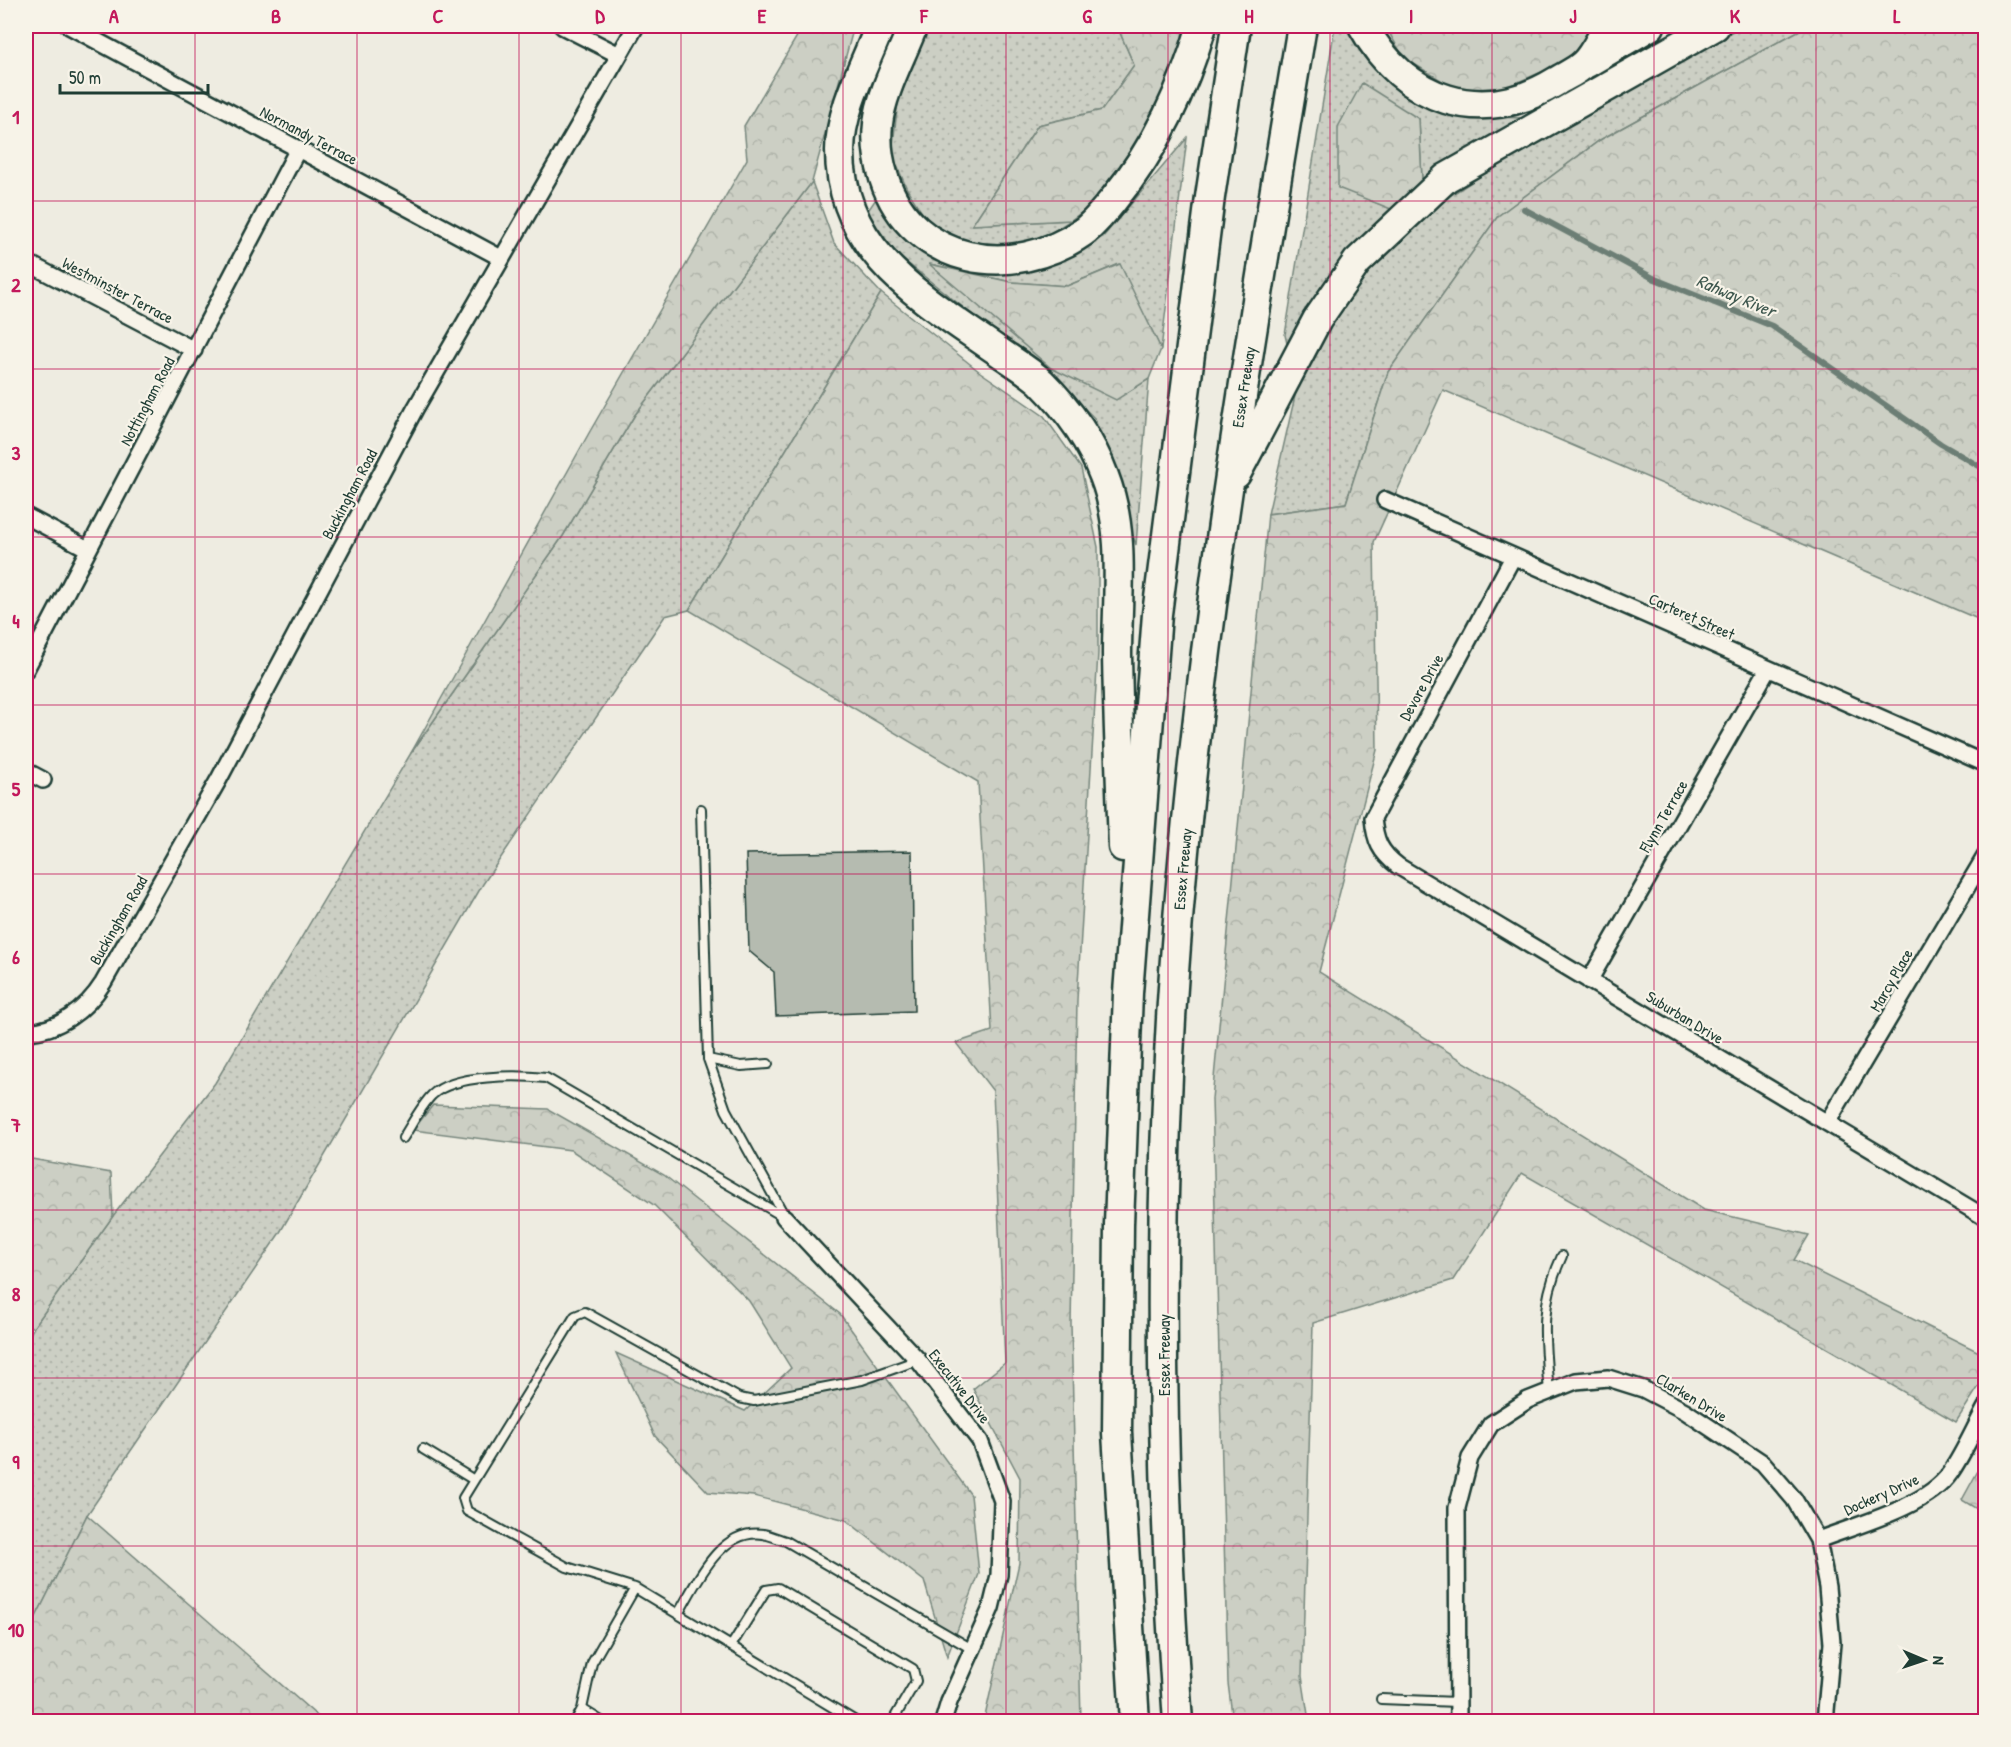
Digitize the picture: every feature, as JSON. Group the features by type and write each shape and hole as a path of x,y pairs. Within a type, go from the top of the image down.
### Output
{"highway":[{"path":"880,26 847,113 840,149 843,186 853,220 869,247 900,277 945,314 1040,381 1068,413 1092,450 1113,502 1119,578 1117,652 1128,993"},
{"path":"914,26 878,124 880,165 892,201 924,237 950,251 984,260 1011,260 1039,255 1084,231 1105,209 1144,160 1161,130 1189,68 1202,26"},
{"path":"1135,1722 1117,1433 1119,1224 1128,993 1157,614 1210,196 1236,26"},
{"name":"Essex Freeway","path":"1178,1722 1170,1611 1164,1439 1163,1257 1172,1003 1184,856 1208,621 1302,26"},
{"path":"1363,26 1374,46 1406,79 1426,92 1467,104 1511,101 1541,91 1650,26"},
{"path":"1585,64 1609,26"},
{"path":"1227,492 1317,320 1357,262 1446,178 1714,26"}],"street":[{"name":"Normandy Terrace","path":"69,26 501,258"},
{"path":"562,26 619,55"},
{"name":"Buckingham Road","path":"26,1032 50,1028 68,1019 85,1007 103,983 219,779 415,409 636,26"},
{"name":"Nottingham Road","path":"26,669 298,149"},
{"name":"Westminster Terrace","path":"26,262 194,350"},
{"name":"Carteret Street","path":"1385,500 1986,764"},
{"path":"26,516 88,549"},
{"name":"Devore Drive","path":"1374,838 1373,818 1386,788 1513,557"},
{"name":"Flynn Terrace","path":"1589,981 1768,669"},
{"path":"26,771 43,780"},
{"name":"Suburban Drive","path":"1374,838 1381,853 1398,866 1986,1218"},
{"name":"Marcy Place","path":"1827,1123 1986,855"},
{"name":"Executive Drive","path":"784,1217 918,1360 980,1441 1002,1501 999,1575 991,1608 972,1649 944,1722"},
{"name":"Clarken Drive","path":"1458,1722 1457,1508 1470,1458 1491,1424 1528,1400 1576,1381 1608,1378 1643,1389 1685,1410 1763,1463 1794,1499 1818,1540 1827,1587 1832,1643 1825,1722"},
{"name":"Dockery Drive","path":"1818,1540 1899,1509 1929,1493 1949,1475 1986,1407"}],"lane":[{"path":"701,809 708,1059 726,1110 784,1217"},
{"path":"708,1059 741,1066 768,1064"},
{"path":"404,1137 431,1095 444,1086 508,1074 546,1078 784,1217"},
{"path":"1549,1391 1544,1314 1549,1283 1562,1256"},
{"path":"857,1722 635,1588 567,1567 467,1511 463,1498 575,1316 585,1312 740,1398 754,1401 862,1380 918,1360"},
{"path":"423,1449 474,1480"},
{"path":"678,1614 717,1552 736,1539 760,1534 786,1541 972,1649"},
{"path":"575,1722 582,1709 592,1663 635,1588"},
{"path":"731,1646 766,1590 778,1588 913,1670 916,1681 892,1722"},
{"path":"1381,1699 1457,1702"},
{"path":"582,1709 603,1722"}],"green space":[{"path":"803,26 854,26 812,182 634,416 563,536 411,753 589,433 747,159 744,126"},
{"path":"925,26 1117,26 1134,65 1102,110 1038,125 972,225 1071,220 1026,249 969,244 927,221 907,189 892,154 898,101"},
{"path":"1117,26 1189,26 1173,85 1113,189 1071,220 972,225 1038,125 1102,110 1134,65"},
{"path":"1335,26 1351,26 1364,57 1402,91 1451,115 1522,118 1422,180 1419,119 1338,187 1391,209 1368,234 1289,352 1285,335"},
{"path":"1385,26 1594,26 1567,61 1502,89 1454,88 1404,58"},
{"path":"1742,26 1823,26 1800,30 1600,140 1498,216 1388,372 1346,503 1268,514 1297,387 1346,291 1421,214 1558,127"},
{"path":"1823,26 1985,26 1985,622 1443,390 1374,542 1377,750 1319,972 1704,1210 1809,1235 1794,1260 1985,1355 1985,1377 1956,1422 1522,1173 1453,1280 1313,1323 1302,1676 1309,1721 1233,1722 1228,1683 1212,1099 1268,514 1346,503 1388,372 1498,216 1600,140 1800,30"},
{"path":"1362,83 1419,119 1422,180 1391,209 1338,188 1338,127"},
{"path":"1187,138 1161,349 1119,264 1067,286 1011,282 930,264 1116,399 1149,379 1136,545 1095,419 1061,385 896,254 867,212 880,193 917,245 1040,264 1103,237"},
{"path":"812,182 834,243 881,293 689,610 665,616 483,884 279,1234 87,1515 35,1619 26,1623 26,1345 33,1328 113,1216 215,1083 411,753 563,536 634,416"},
{"path":"929,264 1011,282 1067,286 1120,264 1161,349 1149,379 1116,400 1051,368"},
{"path":"881,293 980,372 1044,416 1081,468 1098,547 1098,653 1077,1000 1071,1324 1081,1721 984,1721 1019,1563 1020,1478 973,1389 1005,1363 993,1091 956,1043 992,1031 978,782 689,610"},
{"path":"433,1105 548,1109 664,1175 840,1314 971,1495 979,1574 947,1657 924,1581 846,1520 754,1496 708,1492 655,1436 616,1353 745,1411 791,1368 749,1301 654,1205 571,1150 413,1130"},
{"path":"26,1158 111,1173 113,1216 33,1328 26,1323"},
{"path":"1985,1458 1985,1514 1962,1500"},
{"path":"87,1515 323,1721 26,1721 26,1623 35,1619"},
{"path":"1985,1573 1986,1721 1979,1722"}],"building":[{"path":"912,851 914,1011 776,1016 774,972 749,951 746,854"}],"waterway":[{"name":"Rahway River","path":"1524,209 1655,279 1772,326 1941,444 1986,470"}]}
